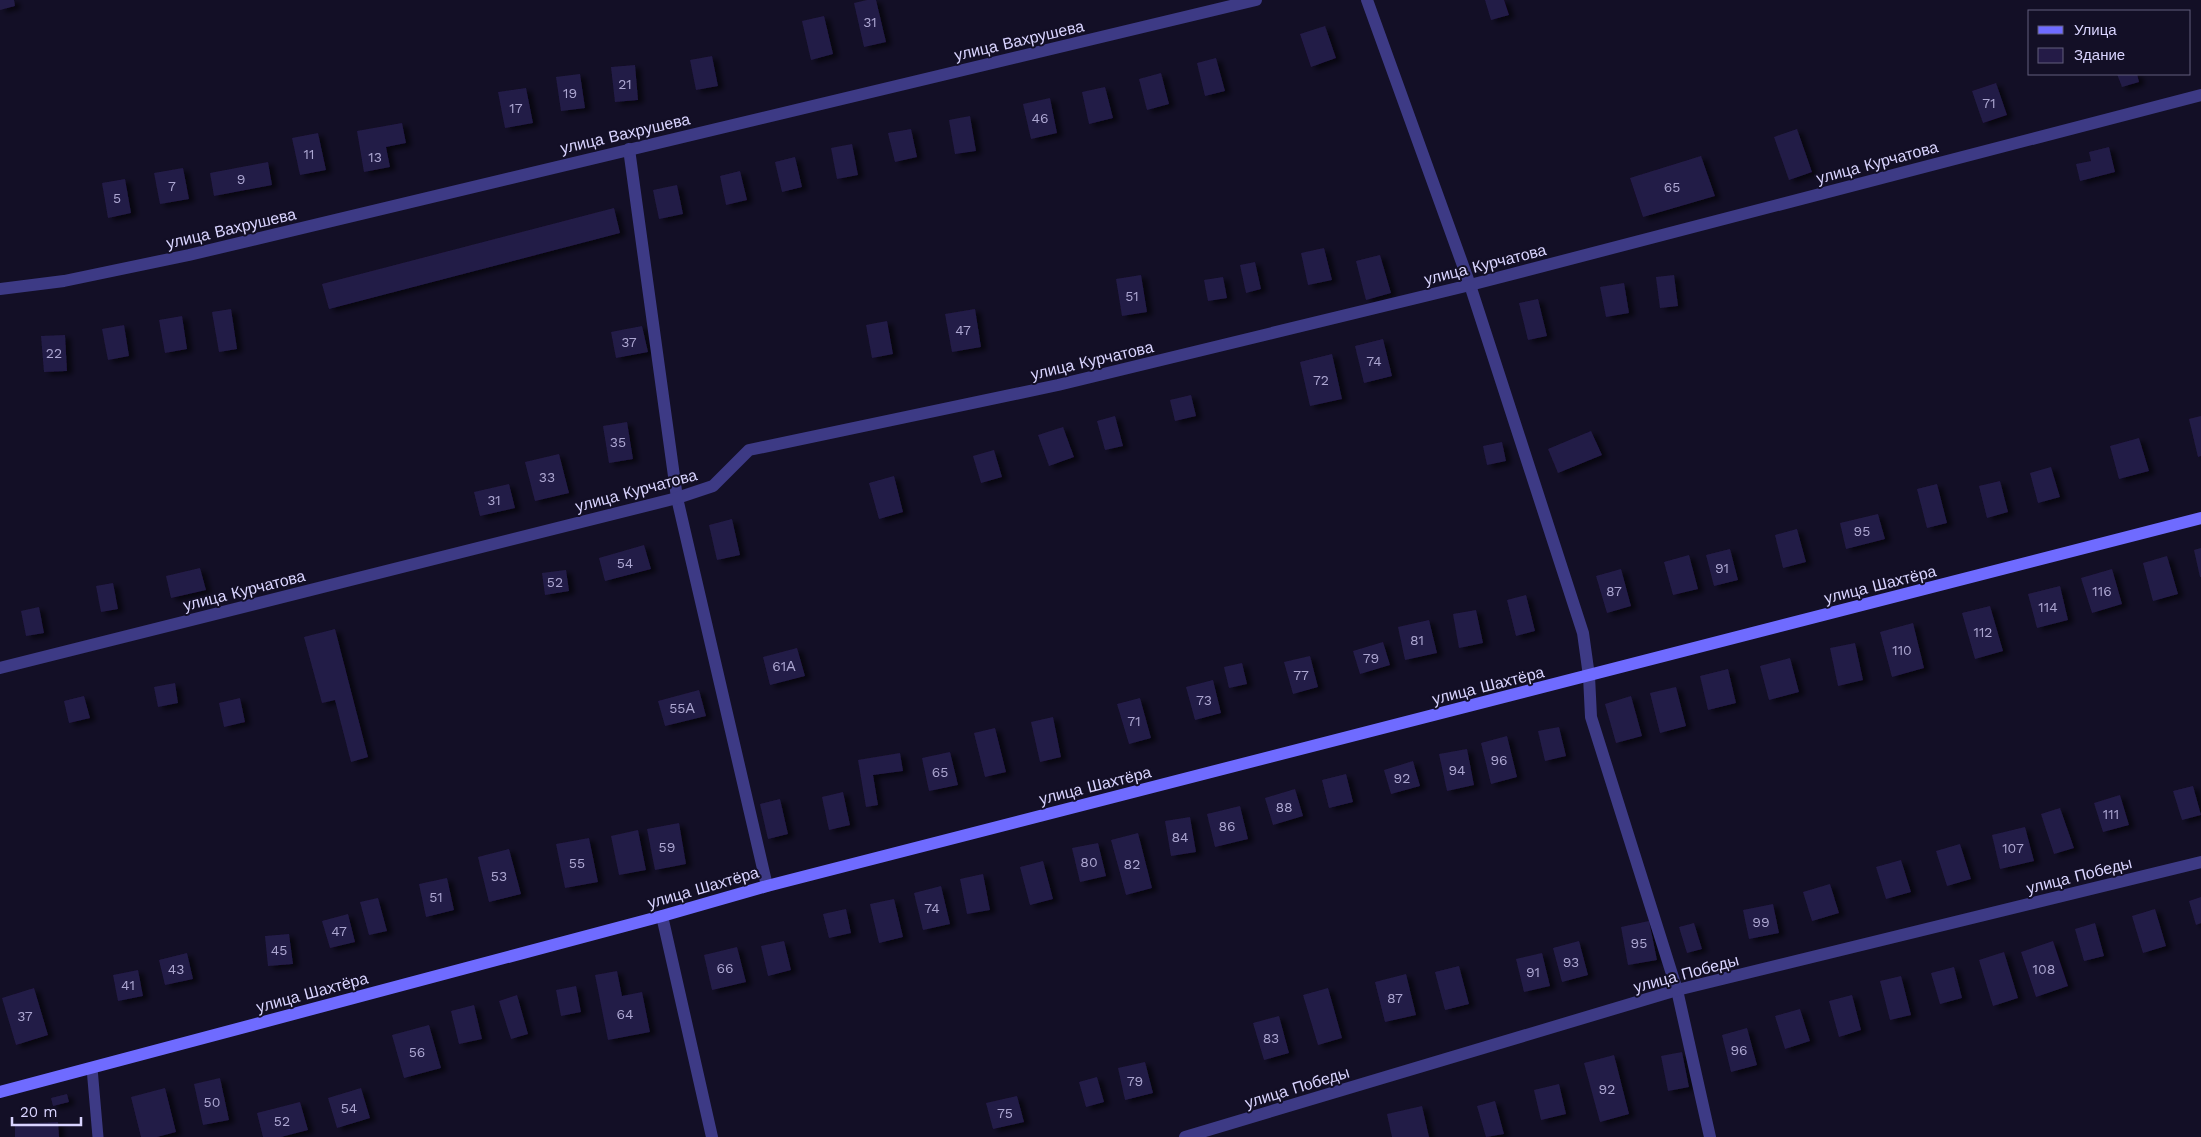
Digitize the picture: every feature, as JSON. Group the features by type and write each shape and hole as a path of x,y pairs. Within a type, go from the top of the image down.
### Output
{"street":[{"name":"улица Вахрушева","path":"0,289 64,281 190,255 1256,0"},
{"path":"1367,0 1470,285 1583,633 1589,676 1591,717 1677,990 1710,1137"},
{"name":"улица Курчатова","path":"0,668 676,498 713,486 749,450 1058,385 1470,285 2201,95"},
{"path":"629,149 676,498 767,886"},
{"name":"улица Шахтёра","path":"0,1092 662,916 767,886 2201,518"},
{"name":"улица Победы","path":"1185,1137 1677,990 2201,862"},
{"path":"662,916 712,1137"}],"lane":[{"path":"92,1068 98,1137"}],"building":[{"path":"0,0 14,0 15,6 0,10"},
{"path":"876,0 886,42 864,47 854,3"},
{"path":"1485,0 1504,0 1509,15 1491,20"},
{"path":"824,16 833,54 811,60 802,21"},
{"path":"1325,26 1336,58 1311,67 1300,34"},
{"path":"712,56 718,86 696,90 690,60"},
{"path":"1216,58 1225,91 1205,96 1197,63"},
{"path":"635,65 638,100 615,102 611,67"},
{"path":"1161,73 1169,104 1147,110 1139,79"},
{"path":"580,74 585,108 561,111 556,77"},
{"path":"2117,75 2137,75 2139,82 2122,87"},
{"path":"1996,83 2007,115 1983,123 1972,91"},
{"path":"1105,87 1113,118 1089,124 1082,92"},
{"path":"526,88 533,123 505,128 498,92"},
{"path":"1050,98 1057,133 1031,139 1023,104"},
{"path":"970,116 976,151 955,154 949,120"},
{"path":"402,123 406,143 386,147 390,167 364,172 357,131"},
{"path":"911,129 917,157 895,162 888,133"},
{"path":"1797,129 1812,172 1789,180 1774,137"},
{"path":"318,133 326,170 300,175 292,138"},
{"path":"852,144 858,175 837,179 831,148"},
{"path":"2109,147 2115,172 2080,181 2076,164 2091,161 2089,152"},
{"path":"1701,156 1715,196 1643,217 1630,178"},
{"path":"795,157 802,187 782,192 775,162"},
{"path":"268,162 272,185 214,196 210,173"},
{"path":"183,168 189,199 160,204 154,173"},
{"path":"740,171 747,200 726,205 720,176"},
{"path":"125,179 131,213 108,218 102,183"},
{"path":"677,185 683,214 659,219 653,190"},
{"path":"614,208 620,233 329,309 322,284"},
{"path":"1324,248 1332,280 1308,285 1301,253"},
{"path":"1380,255 1391,293 1366,300 1356,261"},
{"path":"1255,262 1261,289 1246,293 1240,265"},
{"path":"1141,275 1147,312 1122,316 1116,279"},
{"path":"1674,275 1678,306 1660,308 1656,277"},
{"path":"1223,277 1227,298 1208,301 1204,280"},
{"path":"1624,283 1629,313 1606,317 1600,287"},
{"path":"1538,299 1547,336 1528,340 1519,303"},
{"path":"231,309 237,349 219,352 212,312"},
{"path":"975,309 981,347 952,352 945,314"},
{"path":"182,316 187,349 165,353 159,320"},
{"path":"887,321 893,354 872,358 866,325"},
{"path":"124,325 129,356 108,360 102,329"},
{"path":"642,326 648,352 616,358 611,332"},
{"path":"65,335 67,371 44,372 41,336"},
{"path":"1383,339 1392,376 1364,383 1355,346"},
{"path":"1332,354 1342,399 1310,406 1300,362"},
{"path":"1191,395 1196,416 1175,421 1170,400"},
{"path":"1115,416 1123,446 1105,450 1097,421"},
{"path":"2201,416 2201,456 2198,457 2189,419"},
{"path":"627,422 633,459 609,463 603,426"},
{"path":"1063,427 1074,457 1049,466 1038,435"},
{"path":"1591,431 1602,455 1558,473 1548,449"},
{"path":"2139,438 2149,471 2119,479 2110,446"},
{"path":"1502,442 1506,461 1487,465 1483,446"},
{"path":"994,450 1002,477 981,483 973,456"},
{"path":"559,454 569,493 535,501 525,462"},
{"path":"2051,467 2060,497 2038,503 2030,473"},
{"path":"894,476 903,512 879,519 869,483"},
{"path":"2000,481 2008,512 1987,518 1979,486"},
{"path":"509,484 515,508 480,516 474,492"},
{"path":"1937,484 1947,523 1927,528 1917,489"},
{"path":"1878,514 1885,539 1846,549 1840,523"},
{"path":"732,519 740,555 717,560 709,525"},
{"path":"1797,529 1806,562 1783,568 1775,535"},
{"path":"644,545 651,569 605,581 599,558"},
{"path":"2201,548 2201,577 2200,577 2194,550"},
{"path":"1730,549 1738,580 1714,586 1706,555"},
{"path":"1689,555 1698,589 1673,595 1664,562"},
{"path":"2167,556 2178,594 2153,601 2143,563"},
{"path":"200,568 206,590 171,598 166,576"},
{"path":"1621,569 1631,606 1607,613 1596,576"},
{"path":"2112,569 2122,604 2092,613 2081,578"},
{"path":"566,570 569,591 545,595 542,573"},
{"path":"113,583 118,609 101,612 96,586"},
{"path":"2060,586 2068,620 2037,628 2028,594"},
{"path":"1526,595 1535,631 1516,636 1507,600"},
{"path":"1990,606 2003,651 1975,659 1962,613"},
{"path":"39,607 44,633 26,636 21,611"},
{"path":"1476,610 1483,643 1459,648 1453,614"},
{"path":"1429,620 1437,653 1405,660 1398,627"},
{"path":"1913,623 1924,668 1892,677 1880,632"},
{"path":"335,629 368,757 351,762 335,700 322,703 304,637"},
{"path":"1383,642 1390,665 1360,674 1353,651"},
{"path":"1855,643 1863,680 1838,686 1830,648"},
{"path":"797,648 805,676 770,685 763,657"},
{"path":"1310,656 1318,687 1293,694 1284,662"},
{"path":"1790,658 1799,692 1769,700 1760,666"},
{"path":"1242,663 1247,684 1229,688 1224,667"},
{"path":"1728,669 1736,703 1708,710 1700,676"},
{"path":"1213,680 1221,713 1195,720 1186,687"},
{"path":"175,683 178,703 158,707 154,687"},
{"path":"1676,687 1686,726 1660,733 1650,693"},
{"path":"699,690 706,716 665,726 658,701"},
{"path":"84,696 90,718 69,723 64,701"},
{"path":"1631,696 1642,736 1616,743 1605,704"},
{"path":"240,698 245,722 224,727 219,703"},
{"path":"1140,698 1151,738 1129,744 1117,704"},
{"path":"1053,717 1061,757 1040,762 1031,722"},
{"path":"1559,727 1566,756 1545,761 1538,731"},
{"path":"995,728 1006,772 985,777 974,733"},
{"path":"1507,736 1517,777 1491,784 1481,743"},
{"path":"1467,749 1474,785 1447,791 1439,754"},
{"path":"950,752 958,785 929,791 922,758"},
{"path":"900,753 903,771 873,775 878,805 866,807 858,760"},
{"path":"1413,761 1420,786 1391,794 1384,770"},
{"path":"1346,774 1353,802 1329,808 1322,780"},
{"path":"2193,786 2201,815 2182,820 2173,791"},
{"path":"1295,789 1303,816 1273,825 1265,798"},
{"path":"843,792 850,825 829,830 822,797"},
{"path":"2120,795 2129,825 2103,832 2094,803"},
{"path":"780,799 788,834 768,839 760,804"},
{"path":"1240,806 1248,839 1215,847 1207,814"},
{"path":"2060,808 2074,848 2054,854 2041,814"},
{"path":"1190,817 1196,852 1171,856 1165,821"},
{"path":"679,823 686,864 655,870 647,829"},
{"path":"2025,827 2034,861 2000,869 1992,835"},
{"path":"638,830 646,870 619,875 611,836"},
{"path":"1138,833 1152,888 1126,895 1111,840"},
{"path":"589,838 598,882 565,888 556,844"},
{"path":"1098,843 1106,876 1080,882 1072,848"},
{"path":"1960,844 1971,879 1947,886 1936,851"},
{"path":"509,849 521,894 489,902 478,857"},
{"path":"1901,860 1911,892 1886,899 1876,867"},
{"path":"1043,861 1053,899 1030,905 1020,867"},
{"path":"983,874 990,910 967,914 960,879"},
{"path":"447,878 454,910 426,917 419,884"},
{"path":"1830,884 1839,913 1812,921 1803,892"},
{"path":"941,886 950,924 923,930 914,893"},
{"path":"2201,897 2201,923 2196,925 2189,901"},
{"path":"378,898 387,931 369,935 360,902"},
{"path":"894,899 903,937 879,943 870,904"},
{"path":"1773,904 1779,933 1749,939 1743,910"},
{"path":"846,909 851,933 829,938 823,914"},
{"path":"2155,909 2166,946 2143,953 2132,916"},
{"path":"348,914 355,942 330,948 322,921"},
{"path":"1649,921 1657,960 1628,965 1621,927"},
{"path":"1694,923 1702,949 1687,953 1679,927"},
{"path":"2095,923 2104,956 2084,961 2075,929"},
{"path":"289,934 293,964 268,966 265,936"},
{"path":"784,941 791,970 768,976 761,946"},
{"path":"1579,941 1588,975 1562,982 1553,948"},
{"path":"2053,941 2068,986 2036,997 2021,952"},
{"path":"737,947 746,982 712,990 704,955"},
{"path":"2004,952 2018,998 1993,1006 1979,960"},
{"path":"187,953 193,979 165,985 159,960"},
{"path":"1542,953 1550,986 1524,992 1516,959"},
{"path":"1459,966 1469,1004 1445,1010 1435,972"},
{"path":"1954,967 1962,998 1940,1004 1931,973"},
{"path":"138,970 143,996 118,1001 113,975"},
{"path":"617,971 622,996 642,992 650,1032 608,1040 595,975"},
{"path":"1406,974 1416,1015 1385,1022 1375,982"},
{"path":"1901,976 1911,1015 1890,1020 1880,981"},
{"path":"576,986 581,1012 561,1016 556,990"},
{"path":"34,988 48,1035 16,1045 2,998"},
{"path":"1328,988 1342,1038 1318,1045 1303,995"},
{"path":"517,995 528,1034 511,1039 499,1001"},
{"path":"1852,995 1861,1030 1839,1037 1829,1001"},
{"path":"474,1005 482,1039 459,1044 451,1011"},
{"path":"1800,1009 1810,1041 1785,1049 1775,1016"},
{"path":"1279,1016 1289,1053 1264,1060 1253,1023"},
{"path":"429,1025 441,1068 404,1078 392,1035"},
{"path":"1747,1028 1757,1065 1731,1072 1722,1035"},
{"path":"1682,1052 1689,1087 1668,1091 1661,1056"},
{"path":"1614,1055 1629,1114 1600,1122 1584,1063"},
{"path":"1145,1062 1153,1093 1125,1100 1118,1068"},
{"path":"1097,1077 1104,1102 1086,1107 1079,1082"},
{"path":"220,1078 229,1120 203,1125 194,1084"},
{"path":"1559,1084 1566,1114 1541,1120 1534,1090"},
{"path":"165,1088 176,1132 157,1137 141,1137 131,1097"},
{"path":"361,1088 370,1118 337,1128 328,1098"},
{"path":"67,1094 69,1102 53,1106 51,1098"},
{"path":"1017,1096 1024,1122 993,1129 986,1103"},
{"path":"1495,1101 1504,1134 1486,1137 1477,1106"},
{"path":"300,1102 308,1130 281,1137 263,1137 257,1113"},
{"path":"1422,1106 1429,1137 1392,1137 1387,1114"},
{"path":"58,1122 59,1137 15,1137 15,1124"}]}
